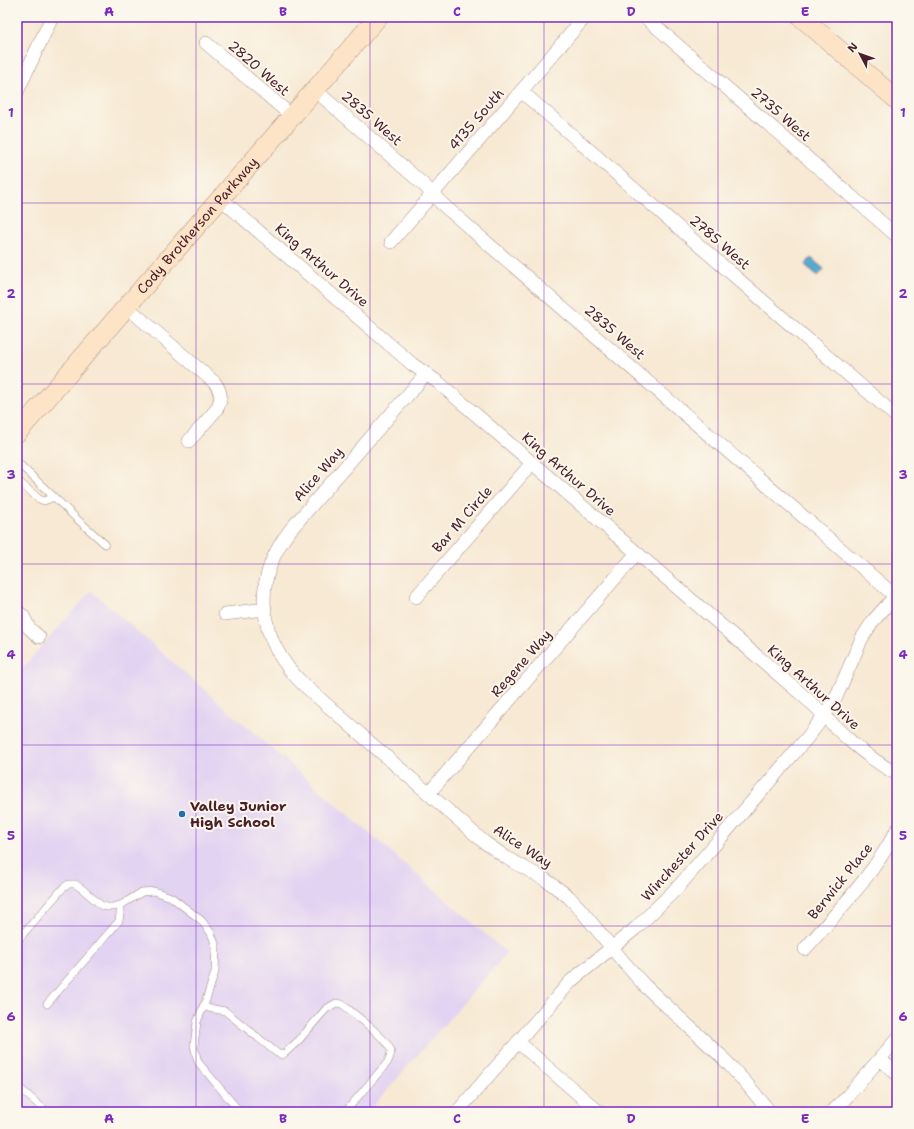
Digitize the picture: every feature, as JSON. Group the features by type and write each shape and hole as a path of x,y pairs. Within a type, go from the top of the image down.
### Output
{"main road":[{"name":"Cody Brotherson Parkway","path":"17,433 315,90 373,19"},
{"path":"811,20 897,100"}],"street":[{"path":"17,92 52,17"},
{"name":"4135 South","path":"391,242 585,17"},
{"name":"2735 West","path":"645,17 897,236"},
{"name":"2820 West","path":"206,43 292,116"},
{"name":"2835 West","path":"315,90 424,185 441,202 896,595"},
{"name":"2785 West","path":"522,91 897,416"},
{"name":"King Arthur Drive","path":"220,198 406,359 439,383 815,706 855,746 897,774"},
{"path":"127,307 214,382 219,390 219,406 189,442"},
{"name":"Alice Way","path":"426,374 284,538 272,559 266,583 265,609 268,630 276,649 288,669 296,678 474,833 506,858 546,880 569,896 651,992 721,1056 770,1112"},
{"name":"Bar M Circle","path":"416,597 532,463"},
{"name":"Regene Way","path":"429,793 637,553"},
{"name":"Winchester Drive","path":"457,1112 571,981 651,914 679,886 807,738 824,716 841,686 862,638 873,621 896,595"},
{"path":"225,614 265,609"},
{"path":"17,611 23,616 29,628 40,637"},
{"name":"Berwick Place","path":"805,949 869,875 897,830"},
{"path":"832,1112 897,1039"},
{"path":"518,1042 599,1112"},
{"path":"880,1059 897,1074"}],"lane":[{"path":"17,462 105,544"},
{"path":"17,480 44,502 54,497"},
{"path":"17,940 62,888 69,884 75,884 102,906 107,907 121,905 142,892 154,891 171,897 201,920 211,933 216,946 215,972 197,1022 194,1046 198,1062 240,1112"},
{"path":"47,1004 119,921 121,905"},
{"path":"203,1007 224,1011 277,1053 282,1055 299,1040 326,1009 336,1003 342,1004 380,1037 391,1050 391,1055 387,1063 345,1112"},
{"path":"17,1086 47,1112"}],"shaded area":[{"name":"Valley Junior High School","path":"91,591 507,953 368,1112 17,1112 17,674"}],"water":[{"path":"811,258 824,269 818,276 805,265"}],"place":[{"name":"Valley Junior High School","path":"182,814"}]}
